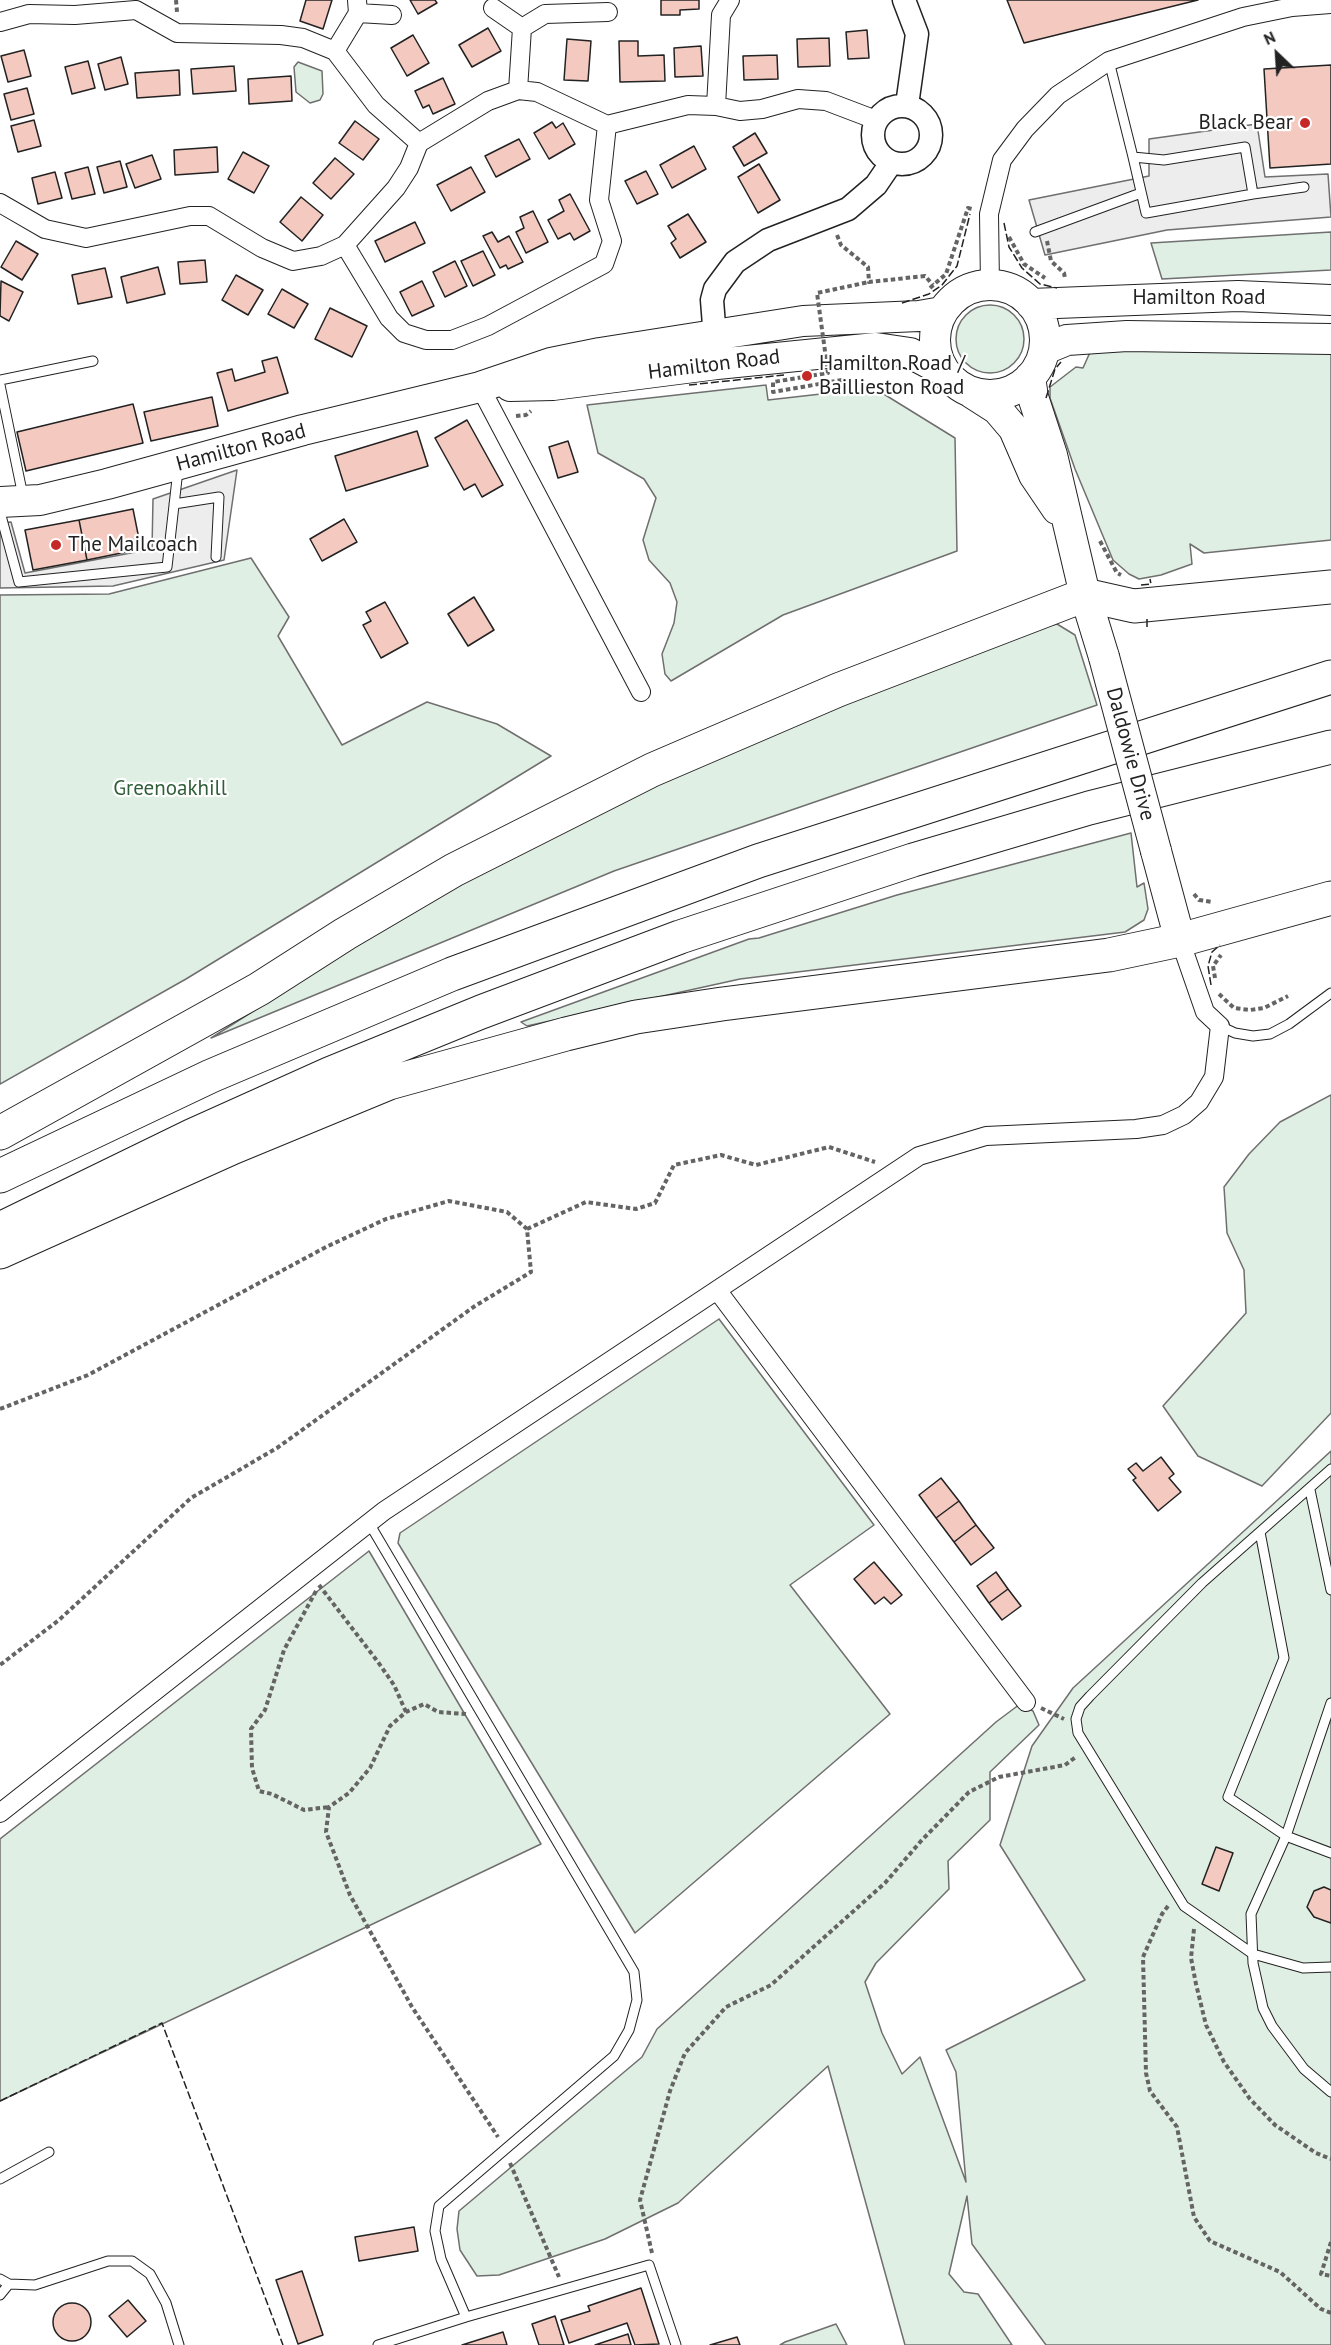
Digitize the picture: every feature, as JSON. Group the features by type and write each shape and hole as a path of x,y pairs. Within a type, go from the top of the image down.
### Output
{"highway":[{"path":"0,1133 259,989 345,934 454,870 552,818 747,727 1085,595 1134,606 1331,586"},
{"path":"0,1176 211,1076 452,974 661,895 867,825 1331,676"},
{"path":"867,825 1175,737 1331,699"},
{"path":"0,1229 180,1141 329,1074 481,1012 680,937 869,874 1089,807 1331,747"},
{"path":"0,1252 234,1147 389,1083 500,1052 647,1016 1109,955 1180,940 1331,898"},
{"path":"0,1272 238,1160 500,1052"}],"main road":[{"path":"972,393 991,395 1006,393 1030,378 1039,366 1045,349 1041,319 1031,304 1017,292 990,285 969,290 955,297 938,299 934,340 937,357 951,380 997,409 1014,429 1034,475 1066,522"},
{"name":"Hamilton Road","path":"1031,304 1238,296 1331,300"},
{"name":"Hamilton Road","path":"8,505 40,500 480,387 551,363 802,321 919,316 938,299"},
{"name":"Hamilton Road","path":"1045,349 1066,340 1127,336 1331,339"},
{"name":"Hamilton Road","path":"480,387 553,385 717,364 876,348 910,353 944,371"},
{"name":"Daldowie Drive","path":"1030,378 1033,397 1052,454 1066,522 1085,595 1104,657 1180,940"}],"street":[{"path":"716,106 721,15 730,0"},
{"path":"904,0 917,34 908,105"},
{"path":"1243,17 1278,0"},
{"path":"1328,0 1331,4"},
{"path":"990,285 989,214 1002,160 1025,129 1058,95 1109,61 1243,17 1292,7 1331,4"},
{"path":"335,51 357,7 392,15"},
{"path":"493,8 522,28"},
{"path":"0,22 29,14 75,15 136,10 177,33 281,34 303,38 335,51 376,105 419,143"},
{"path":"522,28 545,14 608,12"},
{"path":"518,90 522,28"},
{"path":"0,203 45,230 86,238 190,216 209,216 262,248 293,261 321,256 345,245 396,188 409,168 419,143 488,101 518,90 537,92 607,125 688,105 716,106 740,111 762,109 798,99 826,101 876,120"},
{"path":"908,105 924,114 930,123 932,138 928,150 920,159 907,164 891,163 877,152 872,138 876,120 889,107 908,105"},
{"path":"345,245 389,318 404,333 426,340 452,340 488,326 604,264 612,241 598,200 607,125"},
{"path":"717,364 712,300 715,289 735,262 768,240 830,218 863,199 891,163"},
{"path":"480,387 641,692"},
{"path":"0,1813 369,1523 919,1156 986,1136 1136,1129 1163,1125 1184,1115 1208,1091 1214,1077 1220,1026 1205,1012 1180,940"},
{"path":"717,1290 1026,1702"}],"lane":[{"path":"1109,61 1146,213 1304,187"},
{"path":"1133,157 1164,160 1245,147 1253,194"},
{"path":"1039,230 1142,193"},
{"path":"0,380 93,360"},
{"path":"0,385 8,505 3,533 19,582 167,567 178,464"},
{"path":"174,504 219,497 216,557"},
{"path":"1220,1026 1235,1033 1253,1036 1270,1034 1289,1024 1331,993"},
{"path":"1331,1469 1310,1490 1202,1583 1089,1696 1080,1707 1077,1724 1078,1733 1184,1906 1253,1954 1303,1968 1331,1967"},
{"path":"1310,1490 1331,1590"},
{"path":"369,1523 634,1972 638,2000 629,2030 614,2056 439,2206 435,2231 441,2259 466,2317"},
{"path":"1260,1532 1284,1658 1228,1797 1286,1836 1331,1853"},
{"path":"1331,1703 1286,1836 1251,1914 1253,1954 1263,2008 1272,2026 1304,2069 1331,2092"},
{"path":"0,2179 49,2152"},
{"path":"0,2295 5,2282 34,2284 108,2261 132,2261 150,2274 166,2303 179,2345"},
{"path":"378,2345 563,2288 649,2265 676,2345"}],"path":[{"path":"830,218 841,246 868,267 869,282"},
{"path":"1039,230 1052,261 1064,273 1065,282"},
{"path":"842,380 773,392 773,382 828,373 817,293 869,282 925,276 938,299"},
{"path":"1099,538 1117,573 1134,580 1134,606"},
{"path":"527,1229 586,1202 636,1209 655,1203 674,1165 720,1155 756,1165 829,1147 898,1170"},
{"path":"0,1409 88,1375 326,1247 386,1219 449,1201 507,1212 527,1229 531,1272 475,1306 277,1448 191,1498 59,1620 0,1665"},
{"path":"406,1712 394,1685 319,1585 284,1650 264,1710 251,1729 252,1768 259,1791 272,1794 304,1810 329,1807 349,1793 370,1768 390,1726 406,1712 424,1704 438,1712 482,1714"},
{"path":"1026,1702 1077,1724"},
{"path":"649,2265 652,2252 640,2200 670,2091 686,2053 726,2007 771,1985 885,1883 921,1841 969,1792 999,1777 1065,1766 1087,1748"},
{"path":"329,1807 326,1832 350,1895 412,2007 467,2087 505,2149 563,2288"},
{"path":"1177,1894 1162,1914 1143,1957 1146,2073 1150,2091 1177,2127 1194,2217 1210,2241 1280,2272 1321,2308 1331,2313"},
{"path":"1198,1914 1192,1940 1196,1984 1206,2025 1224,2062 1250,2099 1275,2125 1316,2153 1331,2159"},
{"path":"1331,2242 1321,2274 1331,2276"}],"green space":[{"path":"298,62 322,71 323,94 320,100 310,103 296,92 294,67"},
{"path":"1331,232 1331,270 1162,279 1151,243"},
{"path":"990,305 1003,308 1014,315 1021,326 1024,339 1021,352 1014,363 1003,370 990,373 977,370 966,363 959,352 956,339 959,326 966,315 977,308"},
{"path":"1331,349 1331,540 1204,553 1190,544 1192,564 1161,575 1139,579 1129,574 1113,560 1075,469 1050,398 1050,387 1076,367 1083,368 1091,350"},
{"path":"766,385 768,400 874,388 955,438 957,551 783,615 671,681 665,674 662,654 674,623 677,602 670,583 649,560 643,540 656,498 644,479 598,453 587,405"},
{"name":"Greenoakhill","path":"251,558 289,617 278,636 342,745 427,702 497,724 551,756 186,979 0,1084 0,595 109,594"},
{"path":"1057,624 1075,635 1097,705 614,871 211,1038 458,881 682,767 1031,630"},
{"path":"1131,833 1137,887 1144,883 1148,909 1144,920 1125,932 740,979 527,1026 521,1022 749,939 759,938 897,895"},
{"path":"1331,1095 1331,1413 1262,1486 1198,1456 1163,1406 1246,1313 1244,1270 1227,1233 1224,1187 1249,1154 1280,1122"},
{"path":"719,1319 874,1525 790,1585 890,1714 635,1933 398,1543 400,1533"},
{"path":"1331,1451 1331,2345 1046,2345 972,2244 967,2196 949,2274 964,2292 978,2294 1012,2345 905,2345 828,2066 678,2203 605,2239 499,2275 477,2276 460,2250 457,2229 459,2211 642,2057 657,2029 996,1722 1020,1704 1033,1711 1039,1725 990,1772 990,1820 948,1861 949,1889 876,1963 865,1982 882,2033 902,2074 920,2057 966,2182 956,2072 946,2050 1085,1980 1000,1845 1032,1746 1073,1688"},
{"path":"369,1551 541,1844 0,2101 0,1839"},
{"path":"836,2324 847,2345 780,2345 785,2342"}],"shaded area":[{"path":"1257,124 1265,177 1328,174 1331,217 1167,230 1045,255 1029,200 1149,176 1149,139"},
{"path":"237,470 224,560 113,586 0,588 0,523 11,522 25,573 152,549 153,499"}],"building":[{"path":"306,0 332,0 323,29 300,21"},
{"path":"410,0 435,0 437,3 418,14"},
{"path":"661,0 699,0 699,9 680,10 680,15 661,15"},
{"path":"1007,0 1198,0 1024,43"},
{"path":"488,28 501,51 472,67 459,45"},
{"path":"867,30 869,58 848,59 846,32"},
{"path":"413,35 429,63 407,76 391,48"},
{"path":"829,38 830,66 798,67 797,39"},
{"path":"567,39 591,41 588,81 564,80"},
{"path":"619,41 638,41 638,56 664,55 665,81 620,82"},
{"path":"701,46 703,76 675,77 674,48"},
{"path":"24,50 31,76 8,82 1,56"},
{"path":"777,55 778,79 744,80 743,56"},
{"path":"121,57 128,84 105,90 98,64"},
{"path":"88,61 95,88 72,94 65,67"},
{"path":"1331,65 1331,164 1270,168 1264,69"},
{"path":"234,66 236,91 193,94 191,69"},
{"path":"179,70 180,95 137,98 135,73"},
{"path":"291,76 292,101 249,104 248,79"},
{"path":"443,78 455,104 433,114 429,105 423,108 415,91"},
{"path":"27,88 34,114 11,120 4,94"},
{"path":"34,120 41,146 18,152 11,126"},
{"path":"355,121 379,139 363,160 339,143"},
{"path":"552,122 556,128 563,123 575,144 549,159 534,133"},
{"path":"755,133 767,153 744,166 733,147"},
{"path":"519,139 530,159 496,177 485,156"},
{"path":"694,146 706,169 672,188 660,165"},
{"path":"217,147 218,172 175,175 174,150"},
{"path":"243,152 269,166 254,193 228,179"},
{"path":"152,155 161,179 135,188 126,164"},
{"path":"335,158 354,174 331,199 313,183"},
{"path":"120,161 127,187 104,193 97,167"},
{"path":"759,164 780,200 758,213 738,177"},
{"path":"88,167 95,194 72,199 65,173"},
{"path":"471,167 485,192 451,211 437,185"},
{"path":"646,171 658,194 637,204 625,181"},
{"path":"55,172 62,198 38,204 32,178"},
{"path":"570,194 590,231 574,240 570,233 558,239 548,220 564,211 559,200"},
{"path":"301,197 323,215 302,241 280,222"},
{"path":"533,211 548,242 526,253 516,232 524,228 520,217"},
{"path":"688,214 706,242 680,258 671,243 676,239 668,226"},
{"path":"415,222 425,243 385,262 375,241"},
{"path":"492,232 498,242 509,236 523,262 508,269 506,265 500,268 483,236"},
{"path":"16,241 38,254 22,280 1,267"},
{"path":"483,251 495,275 473,286 461,261"},
{"path":"205,260 207,282 180,284 178,262"},
{"path":"455,261 467,286 445,297 433,272"},
{"path":"158,267 165,294 127,303 121,277"},
{"path":"105,268 112,297 78,304 72,275"},
{"path":"236,275 263,290 248,315 222,300"},
{"path":"1,281 23,292 9,321 0,316"},
{"path":"422,281 434,306 412,316 400,292"},
{"path":"282,289 308,304 294,328 268,314"},
{"path":"330,308 367,326 352,357 315,339"},
{"path":"277,357 288,393 228,411 217,373 232,369 235,381 265,372 262,361"},
{"path":"212,397 218,426 151,441 144,412"},
{"path":"133,404 143,443 26,471 17,432"},
{"path":"467,420 503,485 482,497 475,484 464,490 435,438"},
{"path":"417,431 428,466 346,491 335,456"},
{"path":"568,441 578,472 558,478 549,447"},
{"path":"133,509 141,549 87,560 79,520"},
{"path":"344,519 357,542 322,561 310,539"},
{"name":"The Mailcoach","path":"79,520 87,560 33,570 25,530"},
{"path":"474,597 494,630 468,646 448,614"},
{"path":"385,602 408,643 381,658 363,625 371,621 366,612"},
{"path":"1161,1457 1174,1474 1169,1478 1181,1492 1158,1511 1133,1480 1136,1478 1128,1469 1136,1463 1143,1471"},
{"path":"941,1478 959,1501 936,1518 919,1495"},
{"path":"959,1501 976,1525 954,1542 936,1518"},
{"path":"976,1525 994,1548 971,1565 954,1542"},
{"path":"874,1562 902,1595 891,1604 884,1597 875,1604 854,1579"},
{"path":"996,1572 1008,1589 989,1603 977,1586"},
{"path":"1008,1589 1021,1606 1002,1620 989,1603"},
{"path":"1216,1847 1233,1853 1219,1891 1202,1884"},
{"path":"1324,1887 1331,1890 1331,1923 1314,1917 1307,1907 1314,1891"},
{"path":"414,2227 418,2251 359,2261 355,2237"},
{"path":"302,2271 323,2335 298,2344 276,2280"},
{"path":"641,2288 659,2344 635,2345 627,2323 569,2343 561,2320 590,2311 588,2306"},
{"path":"128,2300 146,2321 127,2337 109,2316"},
{"path":"72,2303 85,2309 91,2322 85,2335 72,2341 59,2335 53,2322 59,2309"},
{"path":"555,2316 564,2345 539,2345 532,2324"},
{"path":"503,2332 507,2345 462,2345"},
{"path":"628,2334 631,2345 595,2345"},
{"path":"737,2337 740,2345 710,2345"}],"fence":[{"path":"902,303 929,294 942,285 957,266 970,214"},
{"path":"1004,223 1009,247 1022,268 1040,284 1057,288"},
{"path":"1046,398 1055,369 1061,362"},
{"path":"834,370 890,365 911,370"},
{"path":"689,385 784,375"},
{"path":"1141,585 1151,584 1150,579"},
{"path":"1147,619 1147,628"},
{"path":"1211,985 1208,966 1212,952 1220,945"},
{"path":"0,2101 162,2023 283,2345"}],"place":[{"name":"Black Bear","path":"1305,123"},
{"name":"Hamilton Road / Baillieston Road","path":"807,376"},
{"name":"The Mailcoach","path":"56,545"}]}
